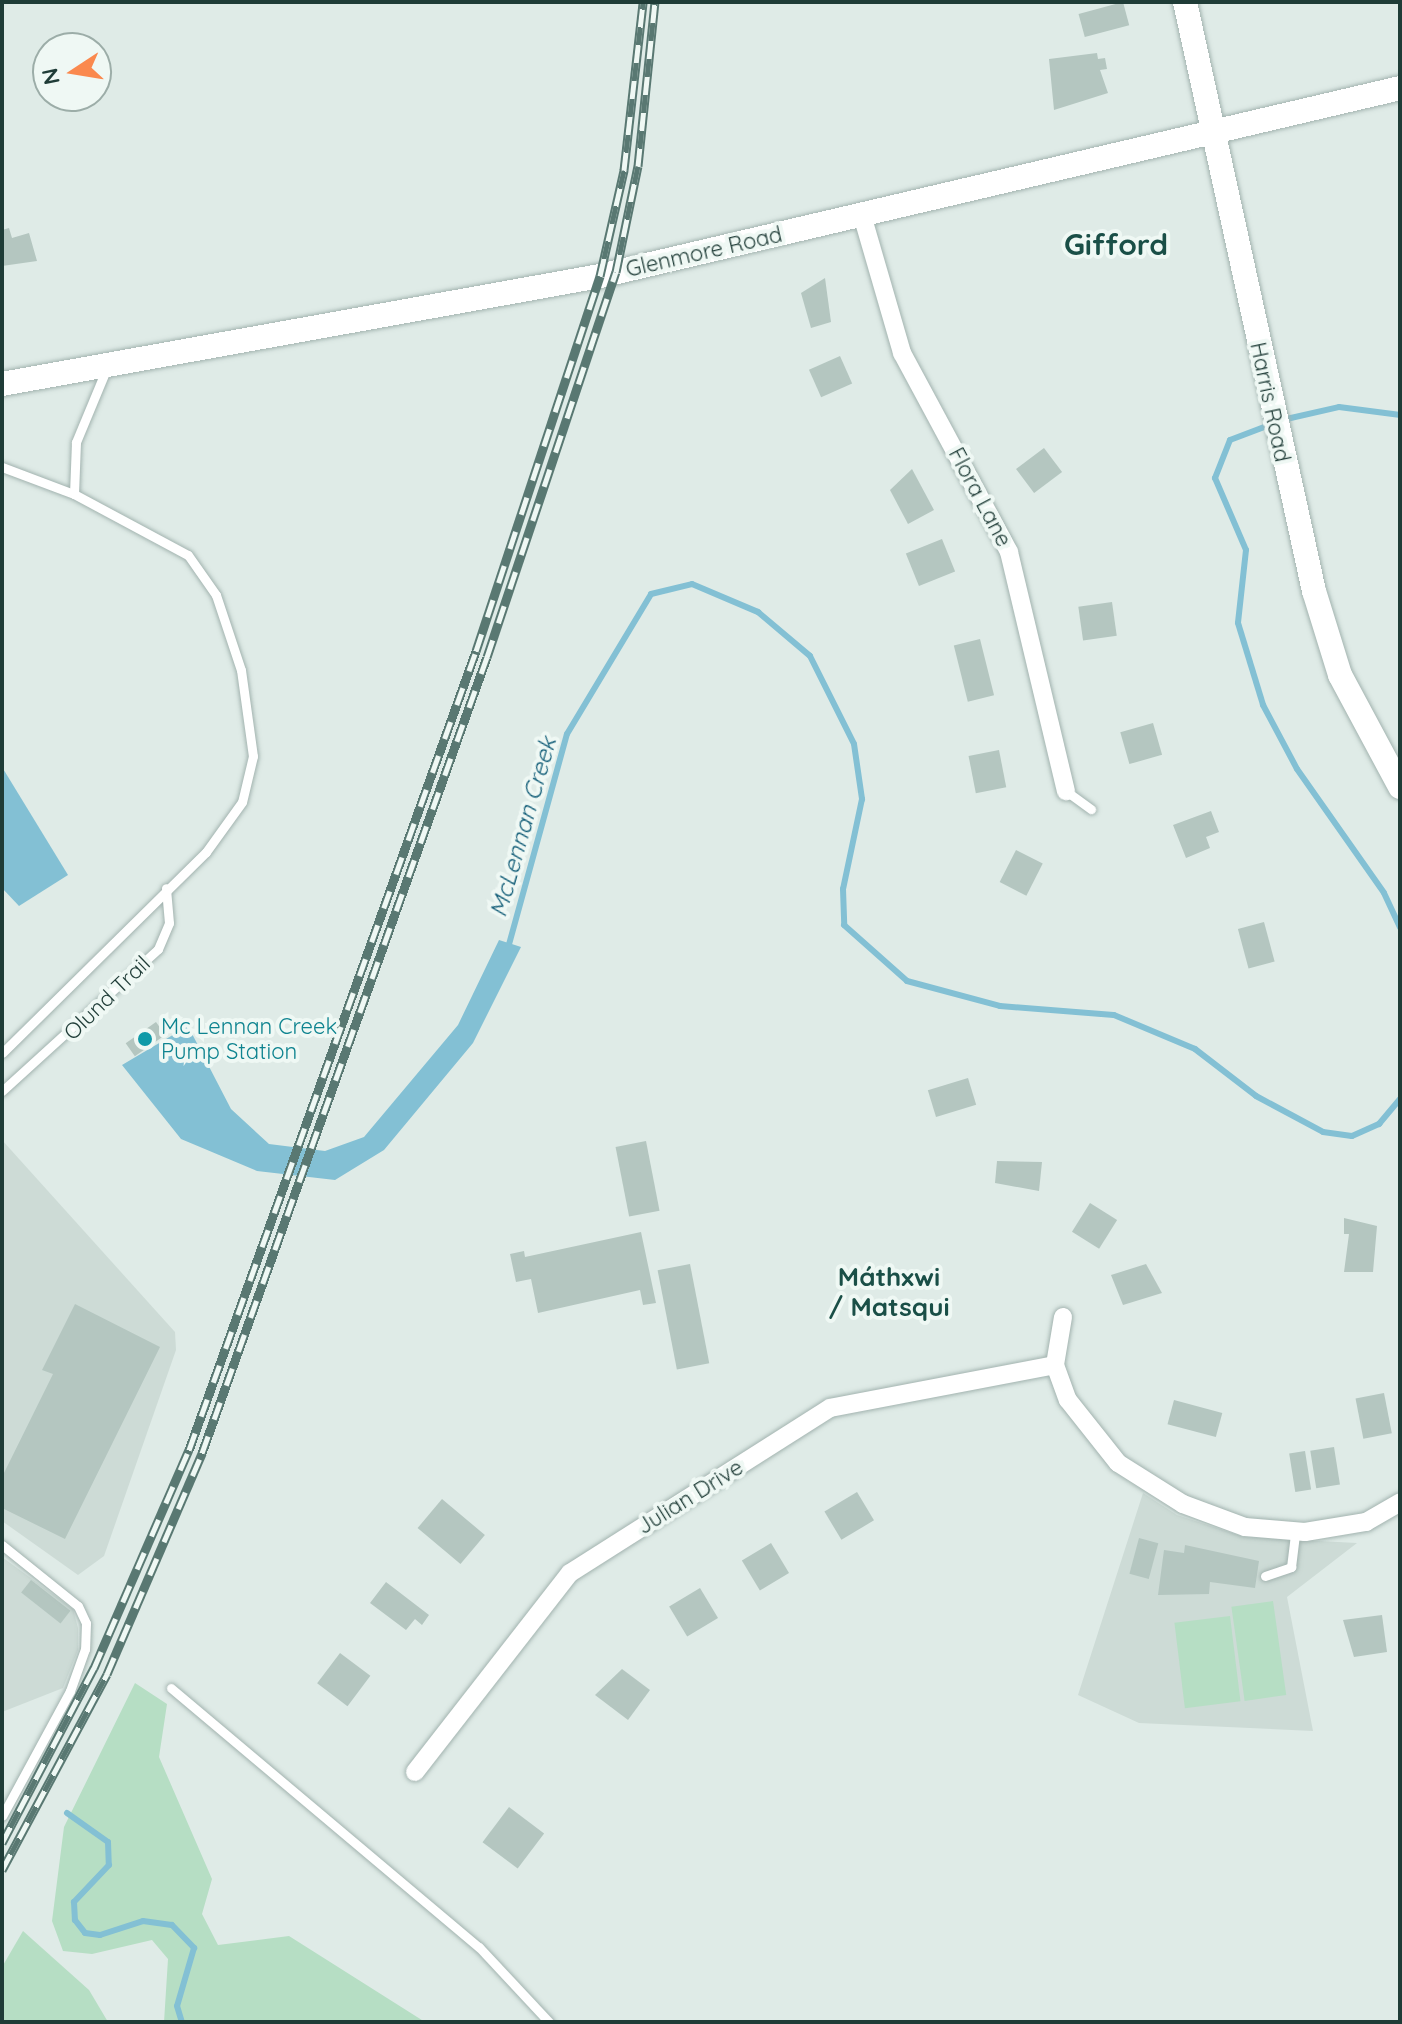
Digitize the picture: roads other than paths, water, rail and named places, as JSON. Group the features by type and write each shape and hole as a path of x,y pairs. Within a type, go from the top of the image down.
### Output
{"street":[{"name":"Harris Road","path":"1185,2 1287,486 1340,675 1400,787"},
{"name":"Glenmore Road","path":"2,384 600,276 1400,88"},
{"name":"Flora Lane","path":"862,215 902,353 1009,552 1066,791"},
{"path":"1063,1317 1055,1365 1068,1400 1118,1463 1214,1517 1295,1531 1366,1522 1400,1502"},
{"name":"Julian Drive","path":"415,1772 570,1573 830,1408 1055,1365"}],"lane":[{"path":"74,494 76,442 107,367"},
{"path":"2,467 74,494 188,555 216,595 241,670 253,756 242,802 206,852 166,888 2,1053"},
{"path":"1066,791 1091,809"},
{"name":"Olund Trail","path":"2,1091 45,1057 158,949 169,923 166,888"},
{"path":"1265,1576 1291,1567 1295,1531"},
{"path":"2,1545 78,1606 86,1623 85,1649 70,1691 2,1816"},
{"path":"171,1688 479,1947 549,2022"}],"water":[{"path":"2,767 68,875 19,906 2,888"},
{"path":"499,940 521,947 473,1043 384,1150 335,1180 257,1171 181,1139 122,1065 188,1026 231,1109 269,1144 325,1151 364,1137 458,1025"}],"waterway":[{"name":"McLennan Creek","path":"1282,420 1339,407 1400,415"},
{"name":"McLennan Creek","path":"1272,424 1230,440 1215,478 1246,550 1238,623 1263,705 1297,769 1384,893 1400,927"},
{"name":"McLennan Creek","path":"508,948 567,734 651,594 692,584 758,612 810,656 854,744 862,799 843,889 844,925 907,981 1000,1006 1114,1015 1195,1049 1256,1096 1323,1132 1352,1136 1379,1124 1400,1099"},
{"path":"67,1813 108,1842 109,1865 74,1902 75,1920 85,1933 100,1935 143,1921 172,1925 194,1948 177,2006 182,2022"}],"railway":[{"path":"2,1843 94,1668 189,1450 476,651 600,276 624,170 643,2"},
{"path":"2,1870 107,1674 202,1453 487,657 616,272 638,166 655,2"}],"place":[{"name":"Mc Lennan Creek Pump Station","path":"145,1039"}],"district":[{"name":"Gifford","path":"1116,244"},
{"name":"Máthxwi / Matsqui","path":"889,1292"}]}
